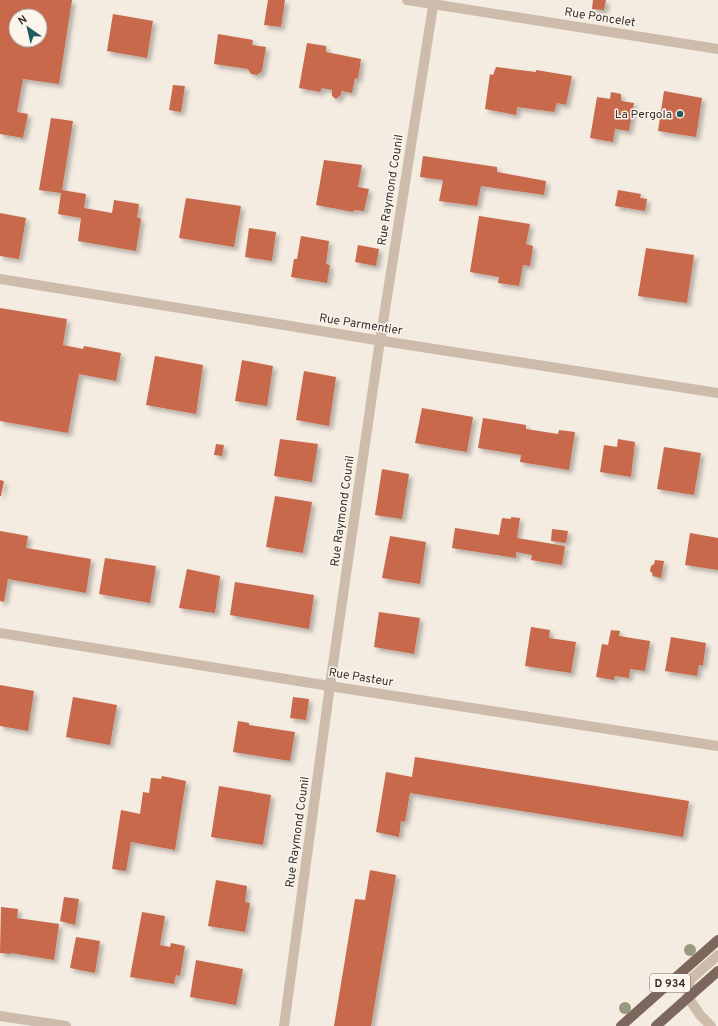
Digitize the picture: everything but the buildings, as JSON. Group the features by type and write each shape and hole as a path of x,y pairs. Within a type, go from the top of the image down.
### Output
{"main road":[{"name":"D 934","path":"621,1026 718,940"},
{"name":"D 934","path":"656,1026 718,971"}],"street":[{"name":"Rue Poncelet","path":"407,0 433,2 718,49"},
{"name":"Rue Raymond Counil","path":"284,1026 330,685 380,340 433,2"},
{"name":"Rue Parmentier","path":"0,279 718,393"},
{"name":"Rue Pasteur","path":"0,633 718,746"},
{"path":"711,1026 700,1015 688,997 690,980 718,955"},
{"path":"0,1016 66,1026"}],"place":[{"name":"La Pergola","path":"680,114"}]}
